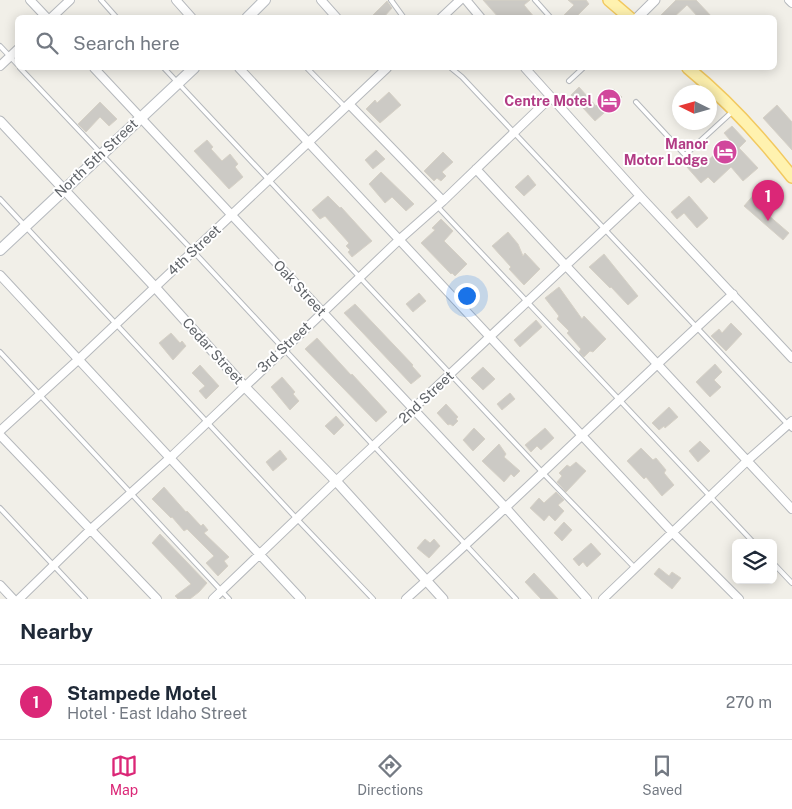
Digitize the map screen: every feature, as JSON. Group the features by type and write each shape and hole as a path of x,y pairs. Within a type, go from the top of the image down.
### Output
{"main road":[{"path":"254,15 265,0"},
{"path":"608,0 626,15"},
{"name":"North 5th Street","path":"0,250 192,70"},
{"path":"690,70 734,110 792,177"}],"street":[{"path":"30,0 44,15"},
{"path":"54,15 70,0"},
{"path":"176,0 189,15"},
{"path":"321,0 334,15"},
{"path":"444,15 460,0"},
{"path":"466,0 478,15"},
{"path":"640,15 655,0"},
{"path":"789,0 792,4"},
{"path":"0,66 15,52"},
{"name":"Oak Street","path":"96,70 506,508 587,599"},
{"path":"241,70 672,532 739,599"},
{"name":"4th Street","path":"0,431 232,215 382,70"},
{"path":"527,70 640,196 792,358"},
{"name":"3rd Street","path":"19,599 90,530 171,457 283,348 440,204 551,96"},
{"path":"347,105 440,204"},
{"name":"Cedar Street","path":"0,121 154,286 244,386 336,481 443,599"},
{"path":"476,169 792,509"},
{"name":"2nd Street","path":"213,599 640,196"},
{"path":"0,275 301,599"},
{"path":"406,599 544,473 657,363 733,294"},
{"path":"603,599 748,460 791,425"},
{"path":"0,435 157,599"},
{"path":"0,585 13,599"}],"lane":[{"path":"101,0 114,15"},
{"path":"391,0 402,15"},
{"path":"535,0 548,15"},
{"path":"0,46 15,62"},
{"path":"23,70 516,599"},
{"path":"166,70 635,568"},
{"path":"309,70 347,105"},
{"path":"453,70 791,425"},
{"path":"569,81 581,70"},
{"path":"636,102 685,155 734,110"},
{"path":"0,199 373,599"},
{"path":"440,204 750,539"},
{"path":"0,352 229,599"},
{"path":"0,508 85,599"},
{"path":"777,567 792,583"}],"building":[{"path":"483,0 530,0 524,5 532,15 496,15"},
{"path":"568,0 586,0 589,4 578,15 564,15 574,5"},
{"path":"676,0 696,0 710,15 696,15 687,5 676,15 661,15"},
{"path":"387,1 392,8 386,15 373,15"},
{"name":"Centre Motel","path":"579,87 596,106 614,89 622,97 595,121 571,95"},
{"path":"389,92 401,105 380,123 366,109 375,100 377,103"},
{"path":"100,102 117,119 109,126 100,117 86,132 78,124"},
{"path":"777,105 792,122 792,150 763,118"},
{"path":"732,126 746,141 739,148 758,168 743,181 731,167 714,183 708,177 701,183 686,166 695,157 703,165 730,140 724,133"},
{"path":"207,140 213,147 211,149 222,161 230,154 238,164 235,167 243,177 229,189 194,151"},
{"path":"376,150 385,159 373,169 365,160"},
{"path":"443,152 453,162 442,172 446,176 441,181 437,178 434,181 424,171"},
{"path":"381,172 414,204 406,211 392,197 385,203 369,184"},
{"path":"528,175 536,185 524,196 515,187"},
{"path":"762,185 772,193 760,208 789,233 783,240 744,206"},
{"path":"328,196 341,207 372,241 352,257 348,252 350,250 346,246 349,243 325,216 320,219 312,210"},
{"path":"689,196 708,218 697,228 684,213 677,219 671,212"},
{"path":"441,219 453,231 444,241 467,264 455,276 421,243 435,230 432,228"},
{"path":"508,232 518,244 523,256 525,253 540,269 524,285 492,246"},
{"path":"604,254 638,296 628,305 589,267"},
{"path":"559,287 582,319 584,316 606,339 593,352 590,351 584,357 579,352 581,349 567,333 569,331 557,319 559,316 545,298"},
{"path":"419,293 426,301 413,312 406,304"},
{"path":"355,304 413,365 421,376 411,384 344,313"},
{"path":"536,320 542,327 520,347 514,340"},
{"path":"731,323 742,334 726,351 711,336 719,329 722,333"},
{"path":"171,333 180,343 182,341 186,346 173,360 159,343"},
{"path":"317,338 387,412 376,422 305,349"},
{"path":"715,364 722,372 714,380 721,387 710,397 696,382"},
{"path":"200,365 219,386 206,399 199,391 205,386 192,373"},
{"path":"483,367 495,379 483,390 471,378"},
{"path":"282,377 295,392 293,394 299,401 290,410 271,387"},
{"path":"510,393 515,399 502,410 497,404"},
{"path":"446,404 458,417 456,419 458,421 453,426 448,425 437,413"},
{"path":"669,407 678,417 665,428 664,426 659,430 652,423"},
{"path":"336,416 344,425 334,435 325,426"},
{"path":"474,428 485,439 473,451 463,440"},
{"path":"545,428 554,438 541,450 537,446 531,452 525,445"},
{"path":"700,441 710,451 698,462 689,451"},
{"path":"499,444 506,454 504,457 520,471 514,477 511,474 504,482 482,461"},
{"path":"641,448 653,460 656,458 666,470 664,473 674,485 662,496 646,477 644,479 627,461"},
{"path":"280,450 287,459 273,471 266,462"},
{"path":"576,462 586,471 566,492 557,482 562,476 559,473 567,465 570,467"},
{"path":"164,487 186,512 201,526 203,524 208,530 204,533 229,557 224,561 228,566 218,576 206,563 214,556 187,529 184,531 152,499"},
{"path":"556,492 564,500 558,505 564,511 555,521 549,515 544,521 530,508 539,498 544,503"},
{"path":"564,522 572,530 562,541 554,533"},
{"path":"160,534 207,583 190,599 178,599 175,596 191,584 152,543"},
{"path":"425,539 430,543 434,539 440,546 429,558 417,548"},
{"path":"591,543 601,554 587,567 583,562 579,566 573,559"},
{"path":"659,568 669,576 672,572 681,578 672,589 654,574"},
{"path":"534,573 558,599 541,599 525,582"}],"place":[{"name":"Centre Motel","path":"609,101"},
{"name":"Manor Motor Lodge","path":"725,152"},
{"name":"Stampede Motel","path":"768,221"}]}
